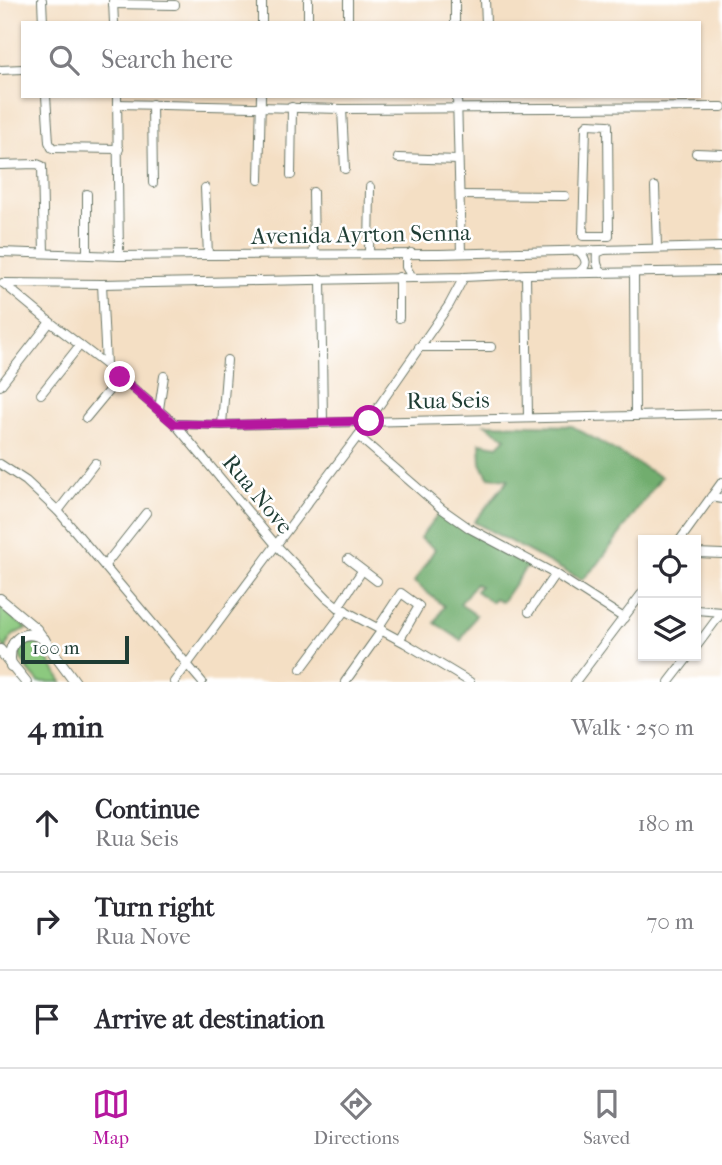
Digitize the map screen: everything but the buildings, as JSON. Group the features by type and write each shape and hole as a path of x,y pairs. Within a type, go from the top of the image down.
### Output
{"main road":[{"path":"0,599 23,617 44,639 75,682"},
{"path":"11,666 9,652 15,640 20,636 33,634 44,639"},
{"path":"0,650 26,682"}],"street":[{"path":"41,0 43,21"},
{"path":"261,21 262,0"},
{"path":"308,0 308,21"},
{"path":"348,0 348,21"},
{"path":"455,0 455,21"},
{"path":"485,0 486,21"},
{"path":"114,21 113,2 175,5"},
{"path":"0,69 21,69"},
{"path":"46,98 50,146 55,149 119,149"},
{"path":"259,180 261,98"},
{"path":"457,98 461,253"},
{"path":"119,256 117,100 152,104 206,101 261,107 342,109 722,107"},
{"path":"152,104 153,183"},
{"path":"291,175 292,107"},
{"path":"342,109 345,169"},
{"path":"607,124 609,236 591,236 583,236 586,126 607,124"},
{"path":"696,153 722,154"},
{"path":"398,158 458,160"},
{"path":"0,165 42,166 44,253"},
{"path":"369,253 370,187"},
{"path":"655,187 657,247"},
{"path":"205,188 208,255"},
{"path":"313,192 314,254"},
{"path":"87,194 87,254"},
{"path":"460,195 565,196"},
{"path":"591,236 592,249"},
{"name":"Avenida Ayrton Senna","path":"0,251 119,256 411,254 722,247"},
{"path":"602,273 596,260 597,253 606,249"},
{"path":"578,250 585,257 586,263 584,269 578,273"},
{"path":"411,254 406,258 406,267 412,277"},
{"name":"Avenida Ayrton Senna","path":"2,282 102,284 722,271"},
{"path":"634,273 635,416"},
{"path":"526,274 528,418"},
{"path":"174,682 369,421 449,304 464,276"},
{"path":"399,277 399,318"},
{"path":"321,279 323,422"},
{"name":"Rua Nove","path":"2,282 159,409 317,590 342,608 400,639 470,682"},
{"path":"102,284 106,365"},
{"path":"0,386 50,322"},
{"path":"41,394 80,345"},
{"path":"419,347 491,347"},
{"path":"222,425 227,360"},
{"path":"159,409 163,376"},
{"path":"86,418 120,377"},
{"name":"Rua Seis","path":"174,424 722,414"},
{"path":"358,436 442,509 469,528 555,574 624,618"},
{"path":"58,510 95,463"},
{"path":"0,464 26,481 58,510 202,682"},
{"path":"684,535 722,482"},
{"path":"711,497 722,499"},
{"path":"105,565 146,513"},
{"path":"701,552 722,554"},
{"path":"348,559 377,581"},
{"path":"301,670 342,608 362,571"},
{"path":"528,612 555,574"},
{"path":"345,682 401,593 419,606 400,639"},
{"path":"575,682 624,618 638,606"},
{"path":"701,610 722,612"},
{"path":"701,640 722,612"},
{"path":"669,682 685,661"}],"green space":[{"path":"485,424 572,426 661,477 598,564 582,580 474,522 509,479 488,477 481,463 480,443 498,446 506,438"},
{"path":"440,512 531,566 525,569 502,602 495,598 491,602 476,591 480,586 475,584 460,604 476,615 461,640 435,623 444,606 414,582 435,549 420,538"},
{"path":"0,607 27,629 12,636 6,650 0,641"},
{"path":"28,643 39,645 62,682 39,682 19,653"}],"route":[{"path":"120,377 174,424 369,421"}]}
